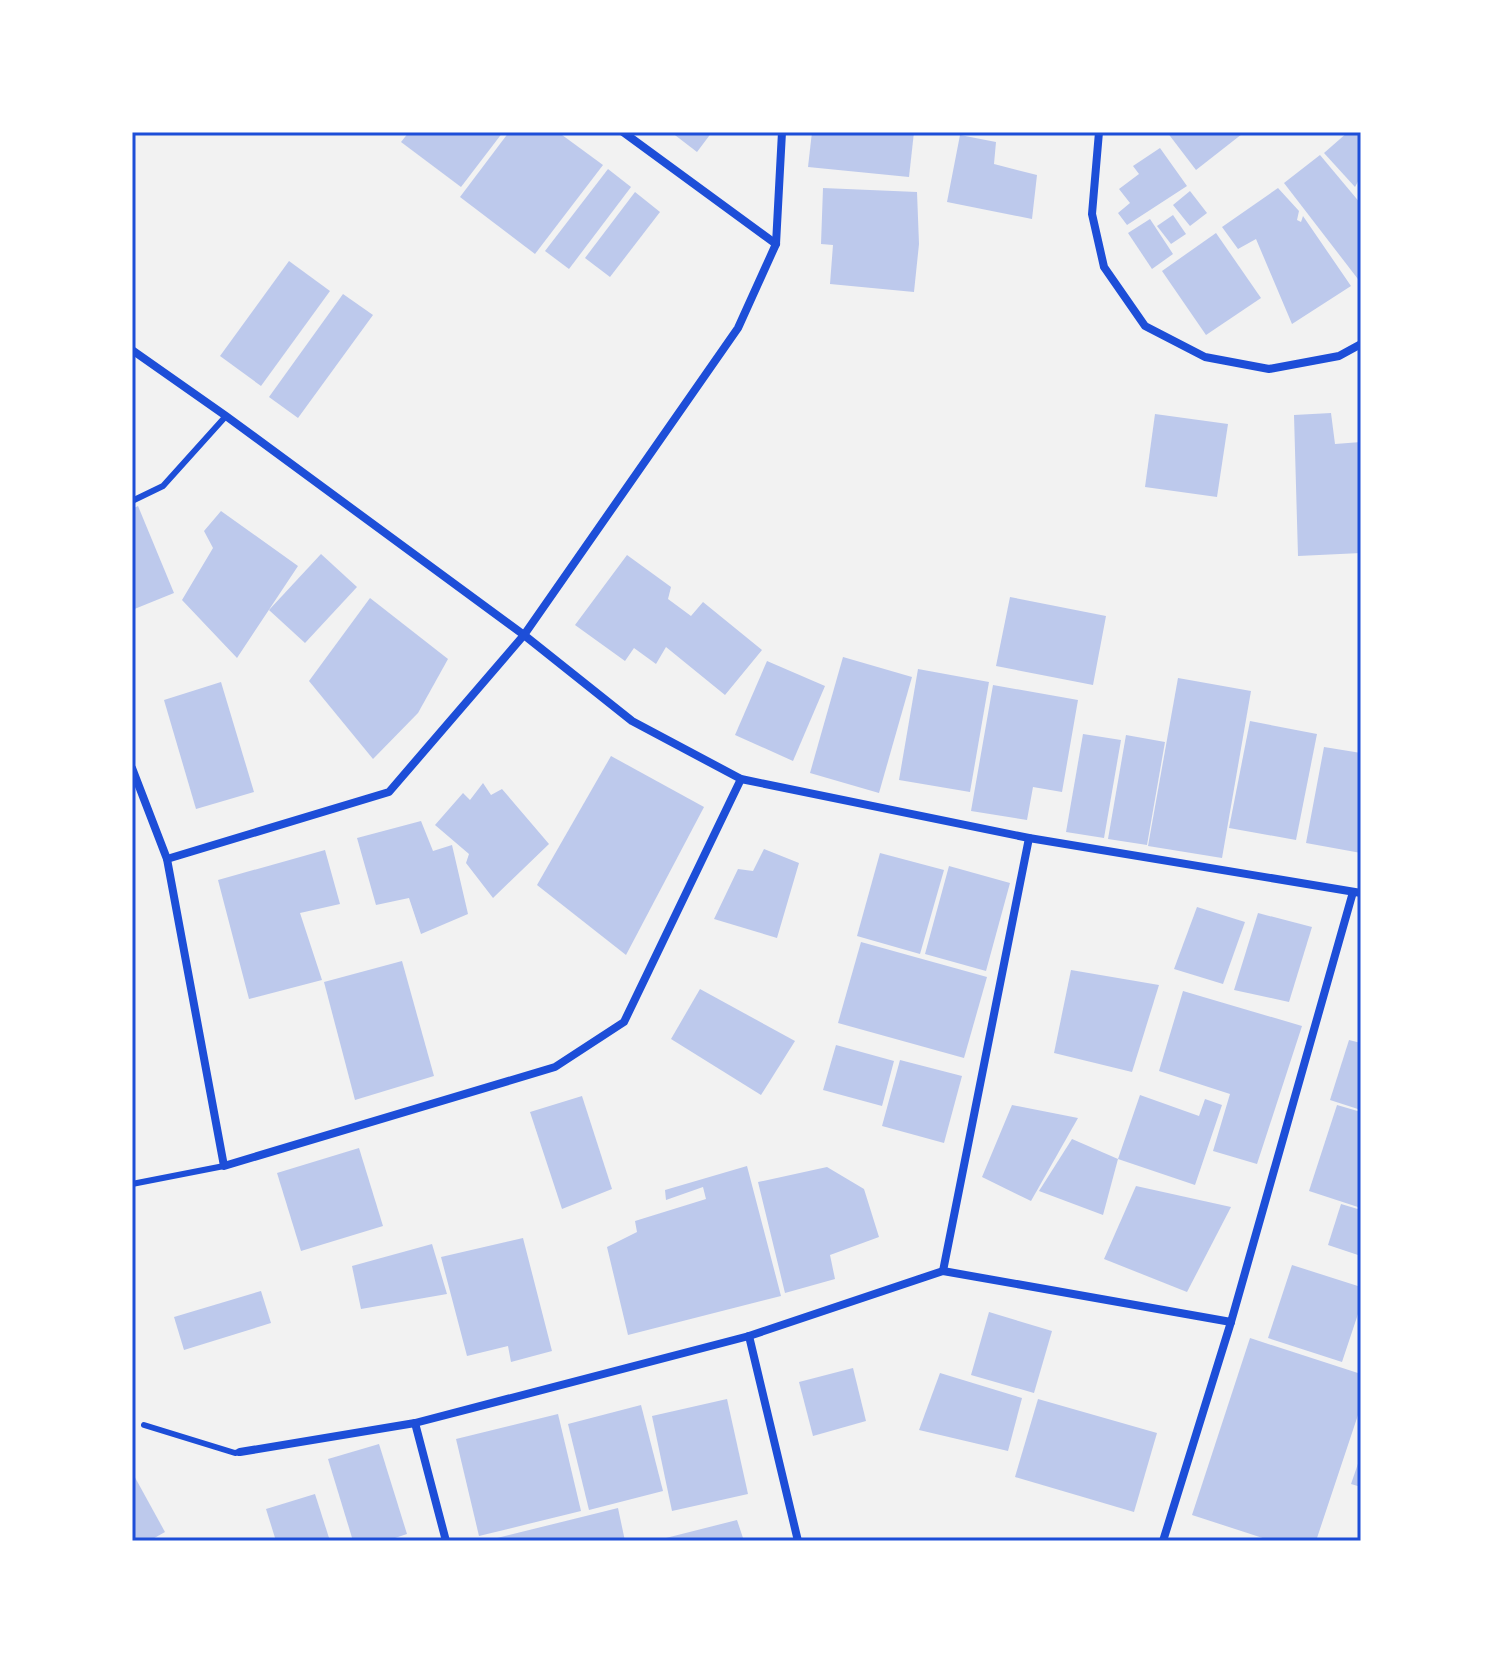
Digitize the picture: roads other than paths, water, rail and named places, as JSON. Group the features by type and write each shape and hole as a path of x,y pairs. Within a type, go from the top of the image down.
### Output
{"street":[{"path":"623,132 776,244"},
{"path":"167,859 389,792 524,635 738,328 776,244 782,132"},
{"path":"1099,132 1092,214 1104,267 1145,326 1205,357 1269,369 1339,356 1361,344"},
{"path":"132,350 524,635 632,721 741,779 1029,838 1357,892 1231,1322 1163,1541"},
{"path":"132,768 167,859 224,1166 555,1067 624,1022 741,779"},
{"path":"943,1271 1029,838"},
{"path":"240,1452 415,1423 749,1336 943,1271 1231,1322"},
{"path":"749,1336 798,1541"},
{"path":"415,1423 446,1541"}],"lane":[{"path":"132,501 163,486 226,416"},
{"path":"132,1184 224,1166"},
{"path":"144,1425 240,1452"}]}
